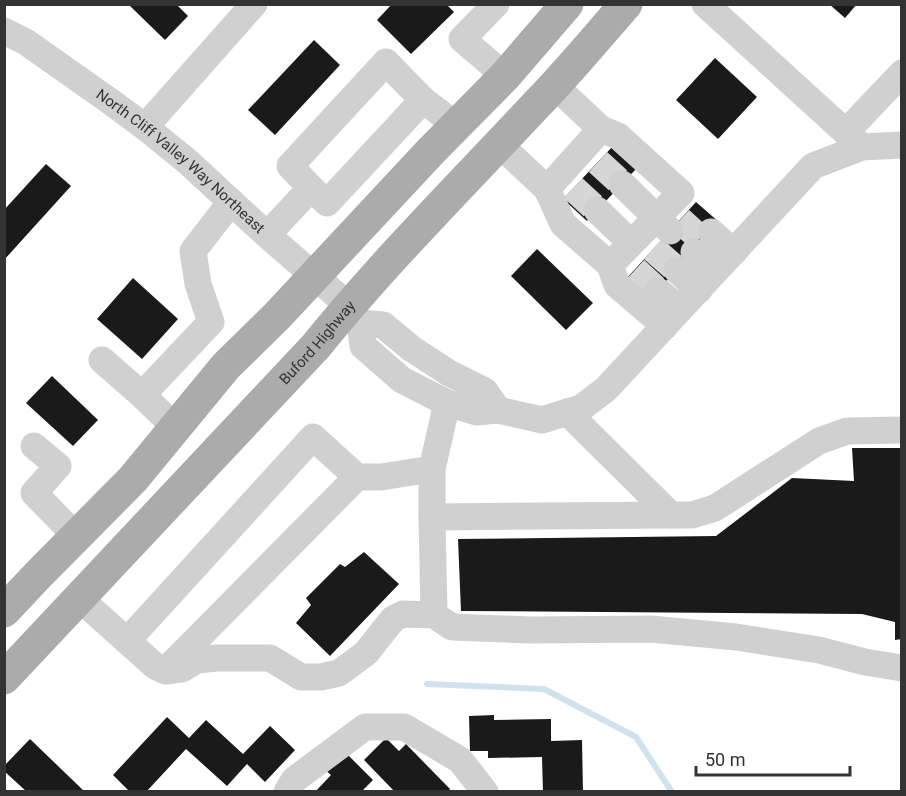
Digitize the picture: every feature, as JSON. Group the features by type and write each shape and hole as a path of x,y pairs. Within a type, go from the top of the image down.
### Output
{"main road":[{"name":"Buford Highway","path":"4,678 316,345 354,314 499,144 626,4"},
{"path":"4,611 133,479 226,366 505,75 566,5"}],"street":[{"path":"145,127 254,4"},
{"path":"705,4 854,139 902,145"},
{"path":"489,7 462,39 505,75"},
{"name":"North Cliff Valley Way Northeast","path":"4,31 26,42 145,127 188,162 354,314"},
{"path":"423,100 327,203 290,166 386,62 423,100 456,124"},
{"path":"354,314 363,345 402,381 447,403 477,412 498,410 542,420 581,408 606,389 813,166 854,139 902,73"},
{"path":"554,86 601,129 618,136 681,193 617,285 701,287"},
{"path":"559,185 590,156 601,129"},
{"path":"499,144 559,185 563,224 649,237"},
{"path":"622,184 649,237"},
{"path":"267,235 311,188"},
{"path":"142,394 211,322 198,284 193,251 231,202"},
{"path":"597,210 649,237"},
{"path":"701,287 685,261 701,287"},
{"path":"354,314 383,325 412,349 449,373 485,391 498,410"},
{"path":"102,360 142,394 176,428"},
{"path":"434,615 432,469 447,403"},
{"path":"567,412 671,515"},
{"path":"432,517 692,515 715,508 819,441 847,431 902,430"},
{"path":"127,640 313,437 357,477 381,477 432,469"},
{"path":"34,446 58,466 34,493 76,536"},
{"path":"165,671 357,477"},
{"path":"79,598 155,666 165,671 182,669 197,660 270,658 301,677 339,673 366,653 393,619 403,614 434,615 452,627 531,630 651,628 736,637 819,650 865,662 902,668"},
{"path":"287,792 294,780 364,727 404,727 460,760 484,792"}],"building":[{"path":"128,4 176,4 188,16 165,40"},
{"path":"392,4 446,4 454,12 411,54 377,20"},
{"path":"829,4 857,4 845,18"},
{"path":"314,40 340,65 275,135 248,110"},
{"path":"715,58 757,97 718,139 676,100"},
{"path":"612,147 636,169 587,221 563,199"},
{"path":"46,164 71,186 4,260 4,210"},
{"path":"696,202 720,223 650,299 627,278"},
{"path":"537,249 593,303 566,330 511,276"},
{"path":"133,278 178,319 142,359 97,319"},
{"path":"52,376 98,420 73,446 26,403"},
{"path":"852,448 902,448 902,639 895,640 895,622 862,614 461,611 458,539 716,536 792,478 854,481"},
{"path":"364,552 399,584 330,656 296,623 311,605 306,598 340,564 345,567"},
{"path":"494,715 494,720 551,719 551,741 582,740 583,792 543,792 542,757 488,758 488,751 470,751 469,716"},
{"path":"167,717 189,738 206,720 243,754 270,726 295,750 265,782 247,764 227,786 186,749 146,792 130,792 113,775"},
{"path":"386,738 399,751 406,744 450,789 448,792 395,792 364,760"},
{"path":"30,739 85,792 27,792 4,771 4,766"},
{"path":"343,750 373,780 361,792 315,792 331,775 324,769"}],"waterway":[{"path":"427,684 544,689 636,737 672,792"}],"tunnel":[{"path":"598,162 622,184"},
{"path":"573,188 597,210"},
{"path":"680,220 703,241"},
{"path":"653,249 677,270"},
{"path":"635,270 658,291"}]}
